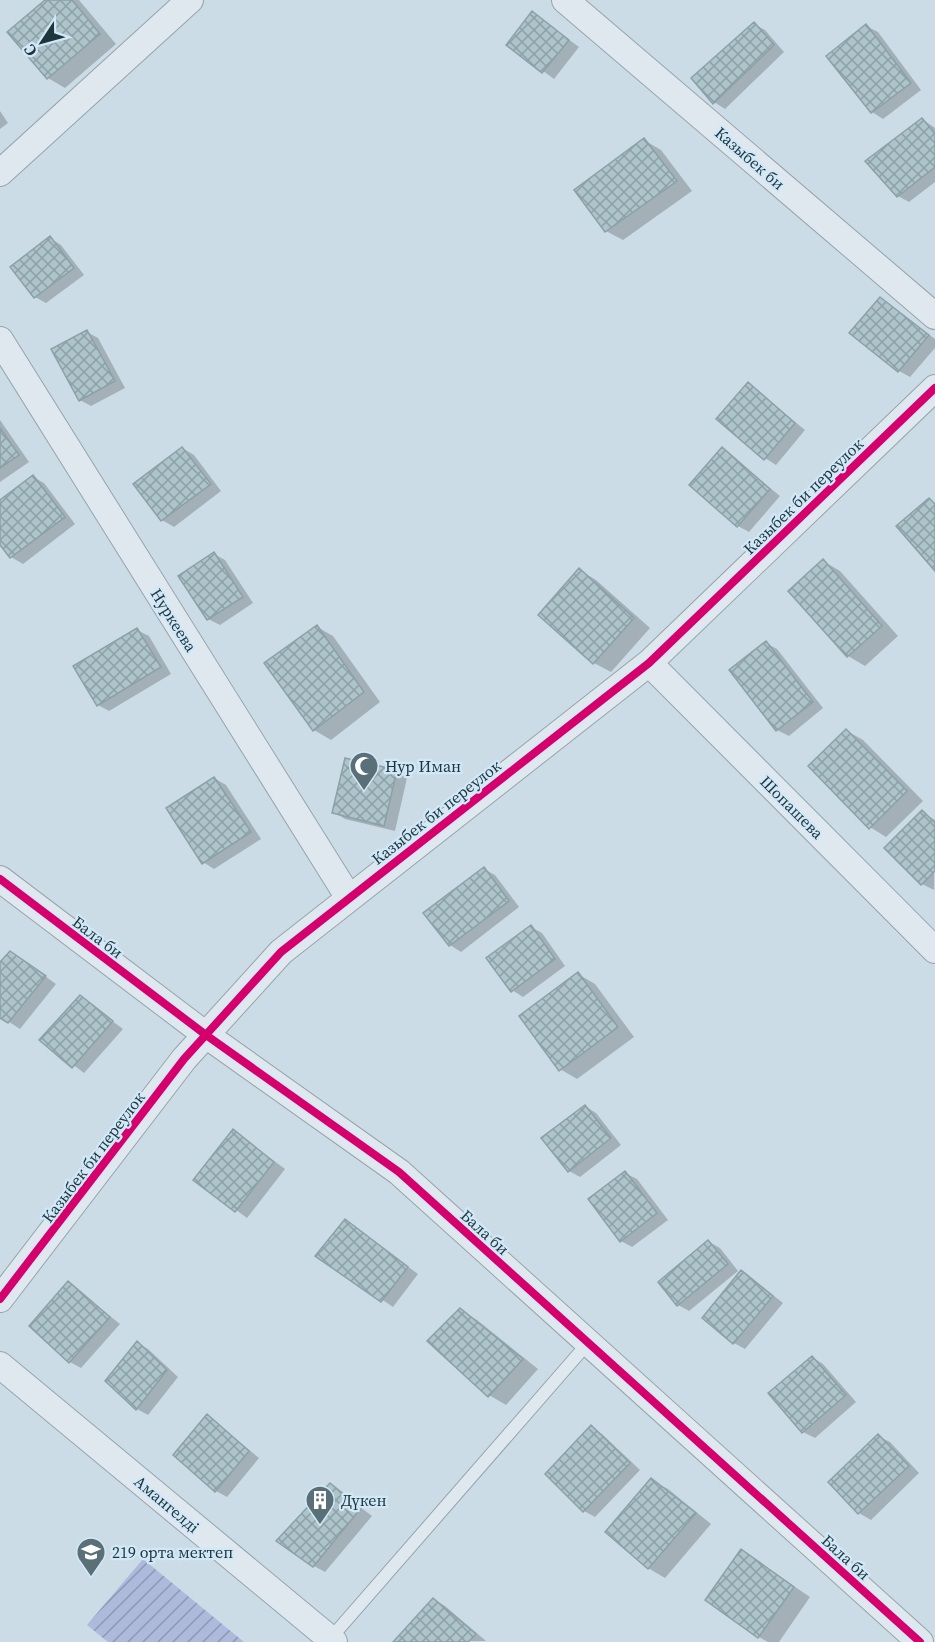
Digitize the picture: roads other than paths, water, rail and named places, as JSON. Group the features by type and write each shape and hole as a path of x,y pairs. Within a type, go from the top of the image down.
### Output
{"street":[{"path":"0,173 189,0"},
{"name":"Казыбек би","path":"565,0 935,316"},
{"name":"Нуркеева","path":"0,340 349,898"},
{"name":"Казыбек би переулок","path":"0,1299 184,1059 281,952 649,663 935,388"},
{"name":"Шопашева","path":"649,663 935,950"},
{"name":"Бала би","path":"0,879 206,1035 399,1172 920,1642"},
{"name":"Амангелді","path":"0,1365 332,1641"}],"lane":[{"path":"332,1641 588,1343"}],"place":[{"name":"Нур Иман","path":"364,792"},
{"name":"Дүкен","path":"320,1526"},
{"name":"219 орта мектеп","path":"91,1578"}]}
